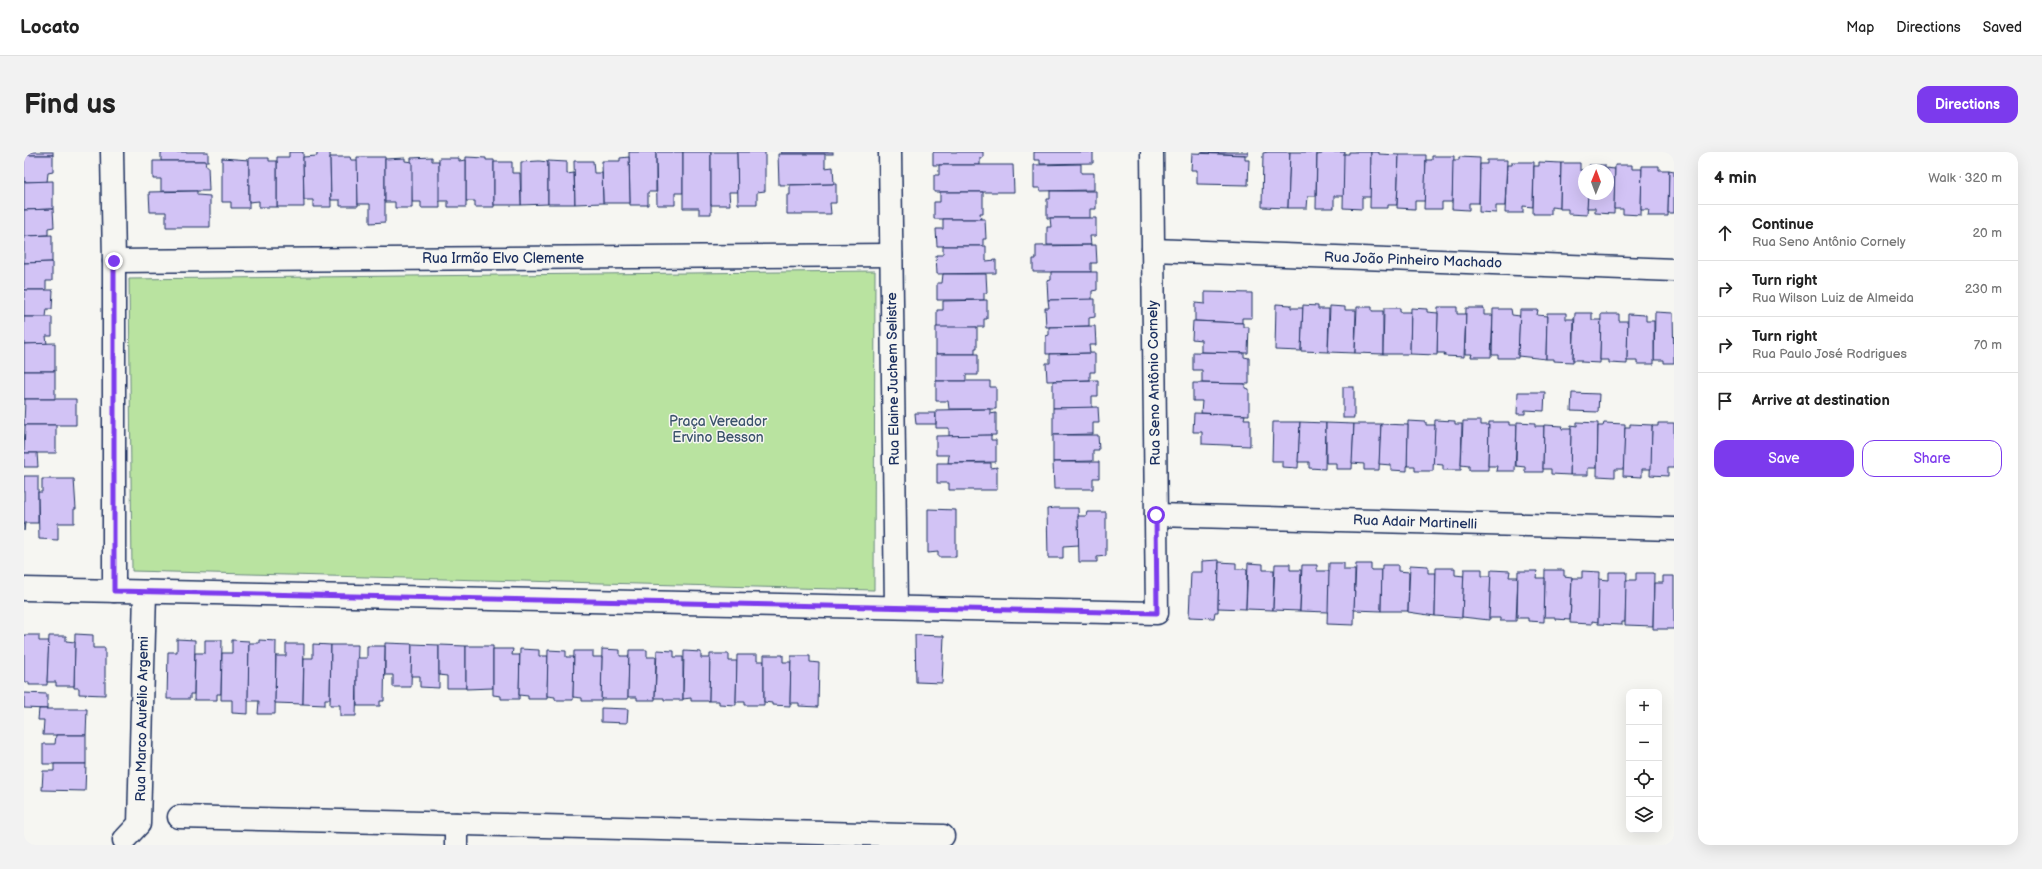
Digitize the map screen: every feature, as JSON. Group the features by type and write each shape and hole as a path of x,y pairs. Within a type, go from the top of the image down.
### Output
{"street":[{"path":"112,152 114,261 114,591"},
{"name":"Rua Elaine Juchem Selistre","path":"890,152 896,607"},
{"name":"Rua Seno Antônio Cornely","path":"896,607 1157,613 1152,152"},
{"name":"Rua João Pinheiro Machado","path":"1153,250 1674,270"},
{"name":"Rua Irmão Elvo Clemente","path":"114,261 891,255"},
{"name":"Rua Adair Martinelli","path":"1156,515 1674,529"},
{"path":"24,589 896,607"},
{"name":"Rua Marco Aurélio Argemi","path":"124,840 139,824 145,592"},
{"path":"179,817 456,824 651,837 864,840 943,836"},
{"path":"456,824 456,845"}],"green space":[{"name":"Praça Vereador Ervino Besson","path":"875,271 874,590 132,571 129,279"}],"building":[{"path":"24,152 53,152 53,155 24,155"},
{"path":"161,152 208,152 208,161 161,161"},
{"path":"289,152 303,152 304,207 277,207 277,157 289,157"},
{"path":"317,152 330,152 331,207 313,207 313,200 304,200 303,157 317,156"},
{"path":"629,152 656,152 656,192 648,192 648,205 630,205"},
{"path":"656,152 683,152 683,193 675,193 675,205 657,205"},
{"path":"683,152 711,152 711,214 699,214 699,208 683,208"},
{"path":"711,152 737,152 738,192 729,192 730,205 711,205"},
{"path":"737,152 765,152 765,191 757,192 757,204 738,204"},
{"path":"781,152 833,152 833,154 781,154"},
{"path":"933,152 983,152 983,158 980,158 980,165 933,165"},
{"path":"1034,152 1093,152 1093,163 1040,164 1040,160 1034,160"},
{"path":"1248,152 1248,155 1201,153"},
{"path":"1290,152 1288,208 1262,207 1263,153"},
{"path":"1290,152 1317,152 1316,196 1308,196 1307,208 1288,208"},
{"path":"1322,152 1345,152 1344,196 1334,196 1334,208 1316,208 1317,155 1322,154"},
{"path":"1349,152 1371,152 1371,197 1362,197 1362,209 1343,208 1344,154 1349,154"},
{"path":"1371,152 1399,155 1397,205 1388,205 1388,208 1370,208"},
{"path":"1192,153 1245,155 1245,160 1249,160 1248,185 1197,184 1197,170 1191,170"},
{"path":"778,154 825,154 825,168 833,167 834,184 779,185"},
{"path":"24,155 53,155 53,172 48,173 47,182 24,182"},
{"path":"1399,155 1426,155 1425,201 1415,201 1415,209 1397,208"},
{"path":"1432,156 1454,156 1452,202 1442,202 1442,209 1424,209 1426,160 1432,160"},
{"path":"330,157 350,157 351,160 358,160 358,206 340,206 340,200 331,200"},
{"path":"357,157 385,157 385,222 370,223 370,204 358,204"},
{"path":"432,157 432,161 439,161 440,208 421,208 421,202 412,202 411,158"},
{"path":"466,157 494,160 494,207 475,207 475,201 466,201"},
{"path":"629,157 630,203 603,203 602,161 620,161 620,158"},
{"path":"1459,157 1480,158 1479,203 1469,203 1469,210 1452,209 1453,160 1459,160"},
{"path":"222,158 249,160 249,208 231,208 231,202 222,202"},
{"path":"249,158 269,158 269,161 277,161 277,207 259,207 259,201 249,202"},
{"path":"405,158 405,161 412,162 412,208 395,208 395,202 385,202 385,159"},
{"path":"439,158 459,158 459,161 466,160 466,207 448,207 448,201 439,201"},
{"path":"1487,160 1507,160 1505,206 1496,206 1496,213 1479,212 1480,164 1487,164"},
{"path":"153,161 205,161 206,166 208,166 209,191 161,191 161,179 153,179"},
{"path":"548,161 567,162 567,174 574,173 575,204 548,204"},
{"path":"574,161 593,161 594,173 602,173 603,203 575,204"},
{"path":"494,162 512,162 512,173 520,173 521,205 494,205"},
{"path":"521,162 548,162 548,204 521,205"},
{"path":"1512,162 1534,162 1533,207 1523,206 1523,213 1505,213 1507,165 1512,165"},
{"path":"1539,162 1561,163 1560,208 1551,207 1551,214 1533,214 1534,166 1539,166"},
{"path":"1561,163 1580,163 1578,164 1578,200 1588,200 1587,215 1568,214 1568,209 1560,209"},
{"path":"1081,164 1081,173 1094,173 1094,190 1040,191 1040,188 1034,188 1034,165"},
{"path":"939,165 1013,165 1014,192 934,192 934,175 939,175"},
{"path":"1615,165 1632,165 1632,169 1642,169 1641,215 1623,214 1623,209 1614,209"},
{"path":"1642,166 1659,166 1659,170 1669,170 1668,216 1648,216 1649,210 1641,210"},
{"path":"1615,169 1614,214 1595,213 1595,208 1587,208 1588,200 1614,200"},
{"path":"1669,170 1674,171 1674,213 1668,213"},
{"path":"53,181 53,209 24,210 24,182"},
{"path":"836,184 836,203 830,203 831,214 787,214 787,195 790,195 790,185"},
{"path":"197,191 197,195 210,196 210,227 166,227 166,212 150,212 149,192"},
{"path":"1050,191 1096,191 1096,209 1090,209 1090,218 1047,218 1047,199 1050,199"},
{"path":"940,192 983,192 983,213 980,213 981,219 934,219 934,202 940,202"},
{"path":"53,209 54,227 48,228 48,235 24,236 24,210"},
{"path":"1050,218 1096,218 1096,236 1090,236 1091,245 1047,245 1047,227 1051,227"},
{"path":"943,219 985,219 986,239 983,239 983,246 937,246 936,229 943,229"},
{"path":"52,235 52,262 24,263 24,236"},
{"path":"1096,245 1097,263 1091,263 1091,272 1033,272 1033,259 1036,259 1036,246"},
{"path":"943,246 986,246 986,261 996,260 996,273 937,274 936,255 943,255"},
{"path":"52,262 52,281 46,281 46,290 24,290 24,263"},
{"path":"1051,272 1097,272 1097,290 1092,291 1092,300 1048,300 1047,281 1051,280"},
{"path":"943,274 986,274 987,293 984,293 984,300 937,300 937,283 942,283"},
{"path":"24,290 53,290 52,309 47,309 46,317 24,317"},
{"path":"1205,292 1252,293 1252,318 1242,318 1242,323 1195,321 1195,303 1205,304"},
{"path":"1095,299 1095,317 1089,318 1089,326 1046,327 1045,308 1049,308 1048,300"},
{"path":"987,300 987,319 984,319 984,327 937,328 937,310 943,310 943,301"},
{"path":"1276,304 1291,305 1291,308 1303,308 1301,351 1275,350"},
{"path":"1303,305 1318,306 1318,309 1329,309 1328,352 1301,351"},
{"path":"1330,306 1345,307 1345,310 1356,310 1355,353 1328,352"},
{"path":"1357,307 1372,307 1372,311 1383,311 1383,354 1355,353"},
{"path":"1438,307 1457,307 1457,314 1466,314 1464,357 1444,356 1445,353 1437,353"},
{"path":"1384,308 1400,308 1400,312 1411,312 1410,354 1383,354"},
{"path":"1411,308 1427,309 1427,312 1438,313 1437,355 1410,354"},
{"path":"1466,308 1484,308 1484,315 1493,315 1491,357 1471,357 1472,354 1465,354"},
{"path":"1493,309 1511,309 1512,315 1520,316 1518,358 1498,358 1498,355 1492,355"},
{"path":"1520,310 1538,310 1537,315 1547,316 1546,359 1518,356"},
{"path":"1655,312 1673,313 1674,363 1664,363 1664,360 1654,360"},
{"path":"1547,313 1566,313 1566,319 1574,319 1573,362 1553,361 1553,359 1546,359"},
{"path":"1575,313 1592,313 1592,320 1601,320 1600,363 1573,360"},
{"path":"1601,314 1619,314 1619,321 1628,321 1627,364 1609,363 1609,360 1600,360"},
{"path":"1628,314 1646,315 1646,321 1654,321 1654,364 1637,364 1637,361 1627,361"},
{"path":"24,317 52,317 52,336 46,336 47,344 24,344"},
{"path":"1193,321 1243,323 1243,327 1249,327 1248,353 1201,352 1201,340 1192,339"},
{"path":"1095,326 1096,345 1089,345 1090,353 1046,354 1046,336 1049,335 1049,327"},
{"path":"936,327 977,327 977,348 975,348 975,354 936,354"},
{"path":"55,343 55,371 24,371 24,344"},
{"path":"1193,352 1244,353 1244,357 1249,358 1249,384 1202,383 1202,370 1193,370"},
{"path":"1095,353 1095,372 1090,372 1090,380 1047,381 1046,363 1050,363 1050,354"},
{"path":"936,354 978,354 978,375 966,375 966,381 936,381"},
{"path":"24,371 55,371 55,399 24,399"},
{"path":"1098,380 1098,396 1092,396 1092,408 1053,408 1053,381"},
{"path":"936,381 990,381 990,387 996,387 996,409 949,409 948,401 936,401"},
{"path":"1193,383 1245,384 1245,388 1249,389 1249,415 1201,413 1202,401 1193,401"},
{"path":"1343,387 1354,387 1354,418 1343,418"},
{"path":"1518,392 1545,392 1544,411 1525,410 1525,414 1517,414"},
{"path":"1572,393 1599,394 1598,412 1571,411"},
{"path":"25,399 76,399 76,425 24,425"},
{"path":"1098,407 1099,423 1093,423 1093,434 1053,435 1053,408"},
{"path":"990,409 990,414 996,413 996,435 949,436 949,428 936,428 936,410"},
{"path":"915,413 935,413 936,424 916,424"},
{"path":"1194,413 1245,415 1244,419 1250,419 1250,446 1202,444 1202,432 1193,432"},
{"path":"1435,420 1455,421 1455,424 1462,424 1461,470 1443,470 1443,465 1433,464"},
{"path":"1408,421 1426,422 1426,425 1435,425 1433,471 1415,471 1415,466 1407,466"},
{"path":"1463,421 1481,421 1481,425 1489,425 1488,470 1469,470 1469,466 1461,465"},
{"path":"1273,422 1300,422 1298,468 1282,467 1282,461 1272,461"},
{"path":"1300,422 1326,423 1325,469 1309,468 1309,462 1298,462"},
{"path":"1489,422 1509,422 1509,425 1517,425 1515,471 1496,471 1497,466 1488,466"},
{"path":"1517,422 1535,423 1535,426 1544,426 1543,472 1525,472 1525,467 1516,466"},
{"path":"1577,422 1598,423 1597,468 1588,468 1588,475 1570,475 1571,425 1577,426"},
{"path":"1326,423 1354,424 1352,469 1336,469 1336,463 1326,463"},
{"path":"1604,423 1625,424 1624,469 1615,469 1615,477 1597,476 1598,426 1603,426"},
{"path":"1658,423 1674,423 1674,468 1668,468 1668,476 1650,475 1652,426 1658,426"},
{"path":"1354,424 1381,424 1379,470 1364,470 1364,464 1352,463"},
{"path":"1381,424 1408,425 1407,471 1391,470 1391,465 1379,464"},
{"path":"1630,424 1652,425 1651,469 1642,469 1642,477 1623,476 1625,427 1630,427"},
{"path":"25,425 56,425 56,453 24,453"},
{"path":"1544,425 1563,426 1562,429 1571,429 1570,475 1551,474 1551,469 1543,469"},
{"path":"991,435 991,440 996,440 996,462 948,463 949,455 936,455 936,436"},
{"path":"1053,435 1098,435 1099,450 1093,450 1093,461 1053,462"},
{"path":"24,453 37,453 38,467 24,467"},
{"path":"1053,462 1099,462 1099,478 1093,478 1093,489 1054,489"},
{"path":"937,463 991,463 991,468 997,467 997,490 949,490 949,483 937,483"},
{"path":"24,476 38,476 38,523 25,523 24,531"},
{"path":"42,479 74,479 76,509 74,509 74,523 58,523 58,540 39,539 38,492 42,492"},
{"path":"1078,508 1079,545 1063,546 1063,558 1048,558 1047,509"},
{"path":"928,509 956,510 956,557 938,557 938,552 928,553"},
{"path":"1087,512 1106,512 1106,556 1097,557 1097,562 1079,562 1078,516 1086,516"},
{"path":"1219,560 1218,612 1215,612 1214,618 1189,617 1191,572 1202,572 1202,561"},
{"path":"1219,562 1236,563 1236,569 1247,569 1246,609 1218,608"},
{"path":"1248,563 1263,564 1263,570 1274,570 1273,610 1246,609"},
{"path":"1329,563 1344,563 1344,570 1355,570 1354,625 1327,624"},
{"path":"1275,564 1290,564 1290,570 1301,570 1300,611 1273,610"},
{"path":"1356,564 1371,564 1371,570 1382,570 1381,611 1354,610"},
{"path":"1302,565 1317,565 1317,571 1329,571 1328,612 1300,611"},
{"path":"1382,565 1398,565 1398,571 1409,572 1408,611 1381,611"},
{"path":"1410,565 1428,566 1428,573 1436,573 1435,616 1408,612"},
{"path":"1436,568 1455,568 1455,575 1464,576 1462,618 1435,616"},
{"path":"1464,569 1482,569 1482,576 1491,576 1489,620 1462,617"},
{"path":"1491,570 1510,571 1509,577 1518,577 1516,621 1500,621 1500,618 1489,618"},
{"path":"1545,570 1564,570 1564,576 1572,577 1570,620 1555,619 1555,617 1544,617"},
{"path":"1518,571 1537,571 1536,578 1545,578 1544,622 1528,621 1528,618 1517,618"},
{"path":"1582,571 1600,572 1598,622 1592,621 1592,624 1570,623 1572,578 1582,578"},
{"path":"1609,572 1627,572 1625,622 1622,622 1622,625 1598,624 1599,579 1609,580"},
{"path":"1636,573 1654,573 1653,626 1625,625 1626,580 1636,580"},
{"path":"1663,576 1674,576 1674,629 1653,629 1654,583 1663,583"},
{"path":"75,634 93,635 93,648 105,648 105,695 79,694 79,688 74,688"},
{"path":"24,635 39,635 39,641 49,641 47,685 29,685 29,682 24,682"},
{"path":"915,635 944,636 942,683 916,682"},
{"path":"49,636 66,636 66,641 75,642 74,686 56,686 56,682 47,682"},
{"path":"177,639 195,640 194,694 190,694 190,699 167,699 168,652 177,652"},
{"path":"205,640 222,640 221,694 217,694 217,700 194,700 195,653 205,653"},
{"path":"232,640 249,641 248,714 232,713 232,700 221,700 222,653 232,653"},
{"path":"259,640 276,641 275,714 258,714 259,701 248,701 249,643 259,643"},
{"path":"385,643 412,644 411,687 393,687 393,675 385,675"},
{"path":"286,644 304,644 303,704 275,703 276,656 286,656"},
{"path":"313,644 331,645 330,699 325,699 325,705 303,704 304,658 313,658"},
{"path":"412,644 439,645 439,688 420,687 420,676 411,676"},
{"path":"331,645 358,645 356,716 340,716 340,705 330,705"},
{"path":"439,645 466,646 466,688 447,688 447,676 439,675"},
{"path":"367,646 385,646 384,701 380,701 380,706 357,706 357,658 367,658"},
{"path":"466,646 493,646 493,688 466,689"},
{"path":"493,649 513,649 512,655 520,655 519,699 501,699 501,696 493,695"},
{"path":"520,649 539,650 539,656 548,656 547,699 528,699 528,696 519,695"},
{"path":"602,649 620,650 620,656 629,656 628,699 601,699"},
{"path":"548,650 566,651 566,657 574,657 573,700 555,700 555,697 547,696"},
{"path":"629,650 647,650 647,657 656,657 655,700 637,700 637,697 628,697"},
{"path":"657,650 674,651 674,657 683,657 683,700 664,700 664,698 655,698"},
{"path":"574,651 593,651 593,657 602,657 601,701 582,701 582,698 573,697"},
{"path":"684,651 701,652 701,658 710,658 709,701 691,701 691,698 683,699"},
{"path":"710,654 729,654 729,661 737,661 736,705 719,704 719,701 709,701"},
{"path":"737,655 757,655 757,661 764,661 764,705 745,705 745,702 736,702"},
{"path":"764,655 783,655 783,662 791,662 790,706 772,705 772,703 764,702"},
{"path":"791,656 810,656 810,662 819,663 818,707 799,706 799,703 790,703"},
{"path":"24,693 47,694 47,709 24,708"},
{"path":"601,708 628,709 627,723 601,722"},
{"path":"39,709 87,709 86,735 43,735 44,720 38,720"},
{"path":"56,735 86,735 86,764 43,764 43,744 55,744"},
{"path":"54,764 86,764 85,791 42,790 43,771 54,771"}],"route":[{"path":"114,261 114,591 1157,613 1156,515"}]}
